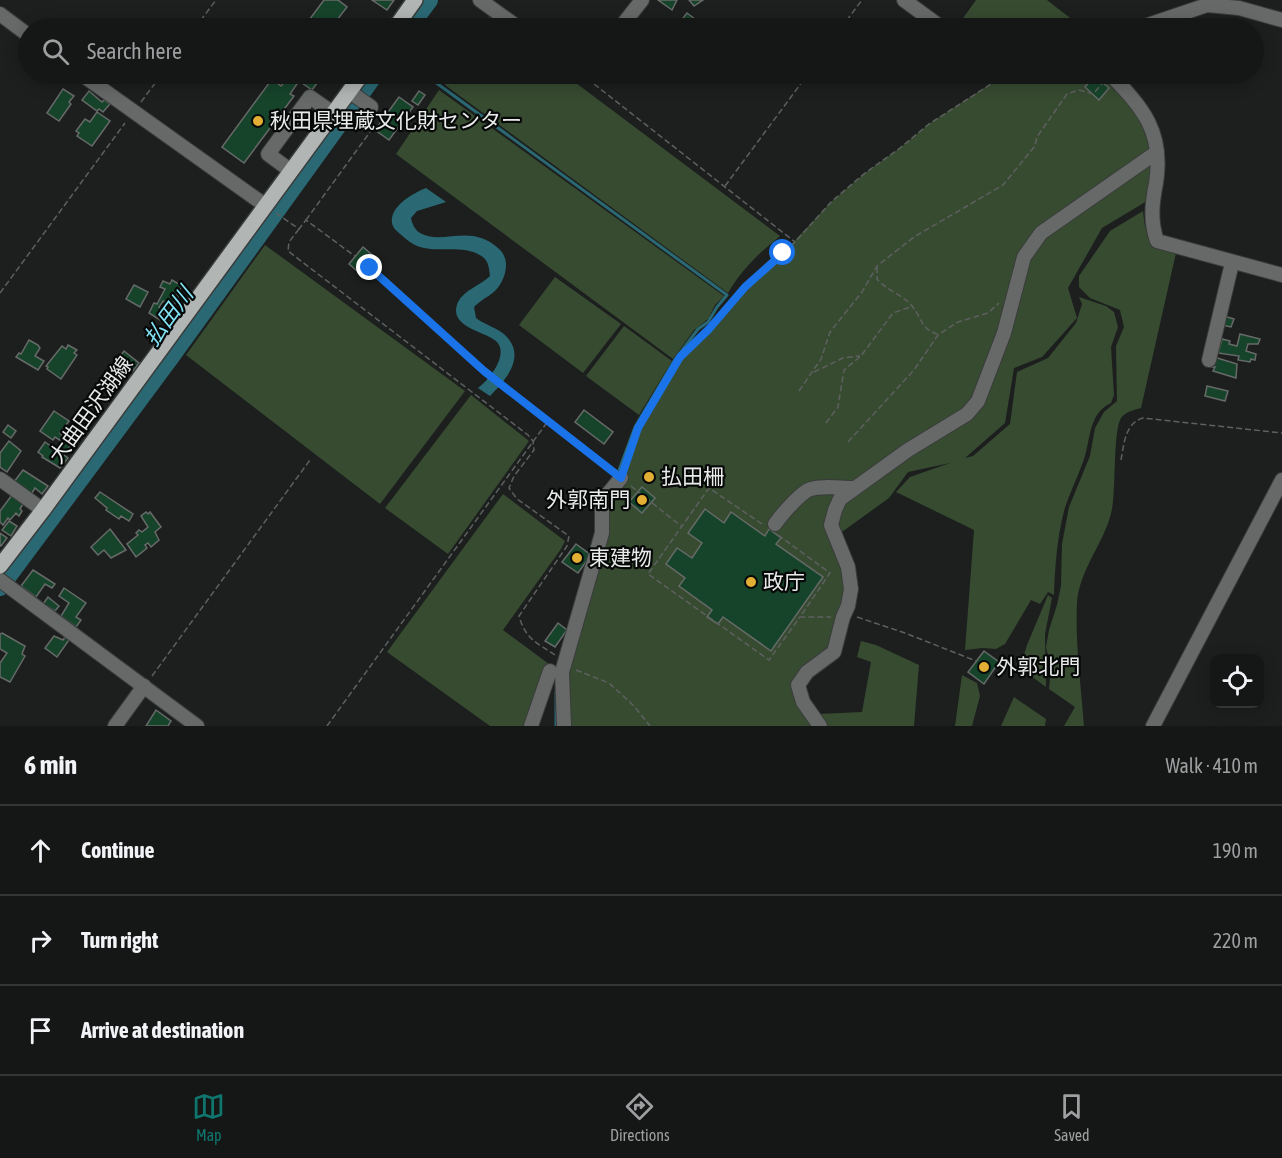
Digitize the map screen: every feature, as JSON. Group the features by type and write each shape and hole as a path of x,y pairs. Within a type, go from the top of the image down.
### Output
{"main road":[{"path":"402,18 415,0"},
{"name":"大曲田沢湖線","path":"0,566 355,84"}],"street":[{"path":"480,0 505,18"},
{"path":"628,18 642,0"},
{"path":"904,0 928,18"},
{"path":"1169,18 1207,5 1239,8 1282,20"},
{"path":"0,14 18,28"},
{"path":"95,84 266,206"},
{"path":"1119,84 1150,122 1158,161 1152,198 1152,228 1157,241 1282,275"},
{"path":"349,92 371,107"},
{"path":"291,171 268,154 310,97 333,113"},
{"path":"819,726 803,702 798,685 807,672 834,652 850,599 848,567 831,525 840,499 908,450 967,414 978,401 1004,333 1024,257 1041,232 1157,152"},
{"path":"1209,360 1233,262"},
{"path":"564,726 560,658 602,533 602,501 621,478"},
{"path":"0,479 43,510"},
{"path":"1153,726 1282,480"},
{"path":"773,529 782,514 809,490 832,487 855,488"},
{"path":"0,580 197,726"},
{"path":"531,726 550,671"},
{"path":"115,726 144,686"}],"path":[{"path":"202,18 216,0"},
{"path":"848,18 862,0"},
{"path":"0,292 154,84"},
{"path":"595,84 795,242"},
{"path":"724,187 801,84"},
{"path":"621,478 638,428 680,357 709,329 745,287 795,242 831,202 865,173 929,124 991,84"},
{"path":"799,391 821,359 830,332 862,292 877,266 914,237 1003,185 1035,146 1037,137 1067,94 1079,90 1093,94 1102,84"},
{"path":"370,132 290,242 288,251 533,441 534,450 514,476 509,488 517,499 569,536 567,546 519,616 523,630 580,674 609,683 634,706 650,726"},
{"path":"281,217 299,229"},
{"path":"306,220 356,256"},
{"path":"877,266 877,279 885,289 899,294 913,306 926,330 938,335"},
{"path":"370,268 484,371 681,527"},
{"path":"848,442 914,370 938,335 958,322 988,313 1005,298"},
{"path":"826,423 837,407 844,370 861,356 893,313 913,306"},
{"path":"811,373 843,358 861,356"},
{"path":"1121,460 1125,436 1135,420 1143,418 1282,433"},
{"path":"327,726 548,420"},
{"path":"144,686 310,460"},
{"path":"710,488 773,529 830,573 769,660 648,574 681,527 710,488"},
{"path":"800,616 860,617 976,661"}],"green space":[{"path":"976,0 1047,0 1070,18 963,18"},
{"path":"577,84 780,236 751,262 728,293 445,85"},
{"path":"992,84 1118,84 1150,122 1152,198 1102,228 1068,288 1077,318 1042,357 1014,368 1005,423 965,458 973,456 1010,424 1017,372 1048,358 1076,323 1082,304 1079,297 1106,306 1114,312 1118,327 1111,347 1114,395 1111,403 1094,420 1084,459 1064,511 1057,553 1054,595 1048,592 1040,604 1031,600 1005,644 996,649 965,650 974,530 896,492 910,477 950,463 908,472 889,498 835,537 848,567 834,652 798,685 820,726 564,726 562,672 602,533 602,501 621,478 638,428 680,357 709,329 745,287 783,253 831,202 929,124"},
{"path":"439,90 724,296 715,305 708,319 694,330 673,359 396,154"},
{"path":"1143,211 1150,239 1176,253 1141,408 1125,414 1118,425 1113,500 1109,521 1082,578 1079,591 1077,634 1084,726 1064,726 1075,707 1049,689 1051,668 1046,647 1061,586 1062,544 1069,507 1090,456 1095,428 1104,412 1117,401 1116,346 1124,327 1120,310 1090,298 1079,287 1079,276 1110,231"},
{"path":"265,245 465,391 380,504 186,355"},
{"path":"555,277 621,324 583,373 519,325"},
{"path":"624,326 672,361 639,415 586,376"},
{"path":"471,395 529,441 448,554 385,508"},
{"path":"503,494 565,541 503,630 549,664 526,726 490,726 387,652"},
{"path":"1048,595 1052,598 1045,634 1046,687 1020,668"},
{"path":"861,641 876,645 919,665 914,726 826,726 819,714 862,712 871,662 857,657"},
{"path":"962,675 977,683 980,696 972,726 955,726"},
{"path":"1014,697 1046,719 1045,726 1001,726"}],"water":[{"path":"426,188 446,202 417,211 411,218 418,232 438,237 478,237 489,241 499,249 506,261 506,270 501,283 495,291 474,307 476,318 505,335 514,351 512,367 508,375 490,396 478,388 496,366 501,353 500,346 491,337 462,323 456,310 464,294 490,276 487,262 476,253 468,251 423,248 415,245 392,225 394,213 401,203"}],"building":[{"path":"324,0 338,0 347,7 339,18 310,18"},
{"path":"372,0 394,0 387,10"},
{"path":"658,0 677,0 672,10"},
{"path":"689,0 703,0 694,6"},
{"path":"687,13 694,18 683,18"},
{"name":"秋田県埋蔵文化財センター","path":"268,84 281,86 297,84 290,94 294,96 244,163 222,147"},
{"name":"秋田県埋蔵文化財センター","path":"303,84 316,84 312,90"},
{"path":"1088,84 1104,84 1109,88 1099,100 1085,87"},
{"path":"63,89 74,96 59,121 47,113"},
{"path":"89,91 102,102 104,100 110,104 103,112 99,109 97,111 82,100"},
{"path":"419,91 425,95 418,105 412,101"},
{"path":"399,97 413,107 389,140 375,130"},
{"path":"97,112 110,121 92,146 77,136 79,133 76,131 85,119 90,122"},
{"path":"363,247 377,259 363,276 349,264"},
{"path":"172,280 182,286 177,295 179,296 175,304 172,302 170,305 163,301 159,307 165,311 160,320 149,313 165,289 160,287 163,281 170,284"},
{"path":"134,285 148,292 140,307 126,299"},
{"path":"1224,316 1234,319 1231,327 1221,325"},
{"path":"1240,334 1260,339 1258,344 1248,344 1246,351 1256,354 1255,360 1251,359 1250,362 1238,360 1239,356 1218,353 1222,339 1237,346"},
{"path":"29,340 40,348 35,356 44,361 38,370 16,357 19,353 21,354"},
{"path":"68,345 77,350 74,353 77,355 61,379 46,366 62,346 66,349"},
{"path":"124,351 139,363 133,371 127,367 120,373 112,367"},
{"path":"1214,357 1237,364 1236,378 1213,371"},
{"path":"1207,386 1228,391 1225,401 1205,396"},
{"path":"584,410 613,432 604,444 575,422"},
{"path":"54,411 69,421 60,433 65,439 66,437 73,442 66,452 59,447 63,442 55,437 53,440 40,431"},
{"path":"8,425 16,431 11,438 3,432"},
{"path":"9,441 21,451 7,472 0,467 0,453"},
{"path":"45,442 68,458 60,468 38,452"},
{"path":"23,470 48,486 42,494 35,488 30,496 14,482"},
{"name":"外郭南門","path":"642,487 655,498 642,513 629,502"},
{"path":"100,492 133,514 129,521 121,516 119,519 106,510 107,508 95,498"},
{"path":"12,495 23,504 20,509 22,511 19,516 16,513 10,520 8,518 3,525 0,522 0,511"},
{"name":"政庁","path":"705,509 724,523 731,512 765,536 769,529 781,538 776,544 823,577 771,651 723,617 718,624 707,617 712,610 679,586 685,578 666,564 677,548 692,558 702,543 688,533"},
{"path":"146,512 148,514 150,512 161,527 155,532 159,540 151,547 148,543 145,545 147,548 136,557 127,544 138,535 136,533 139,530 142,532 148,527 141,516"},
{"path":"9,521 17,526 11,536 2,530"},
{"path":"110,529 126,550 111,558 104,550 98,555 91,547"},
{"path":"0,533 7,538 1,546 0,546"},
{"name":"東建物","path":"576,544 591,555 578,573 562,562"},
{"path":"33,570 55,584 52,588 45,584 36,597 21,586"},
{"path":"64,588 86,603 76,617 81,620 76,627 61,616 69,603 59,596"},
{"path":"48,597 59,606 55,611 43,604"},
{"path":"558,623 567,630 555,647 545,641"},
{"path":"0,634 25,646 22,654 25,656 10,682 0,677 0,663 7,653 0,649"},
{"path":"54,636 63,640 65,637 69,640 57,657 45,648"},
{"name":"外郭北門","path":"984,651 999,662 984,684 968,672"},
{"path":"156,710 171,721 168,726 146,726"}],"waterway":[{"name":"払田川","path":"416,18 429,0"},
{"name":"払田川","path":"0,587 170,358 368,84"},
{"path":"438,84 727,295 708,322 698,329 674,361 635,427 618,473"},
{"path":"556,692 556,726"}],"place":[{"name":"秋田県埋蔵文化財センター","path":"258,121"},
{"name":"払田柵","path":"649,477"},
{"name":"外郭南門","path":"642,500"},
{"name":"東建物","path":"577,558"},
{"name":"政庁","path":"751,582"},
{"name":"外郭北門","path":"984,667"}],"route":[{"path":"370,268 484,371 621,478 638,428 680,357 709,329 745,287 783,253"}]}
